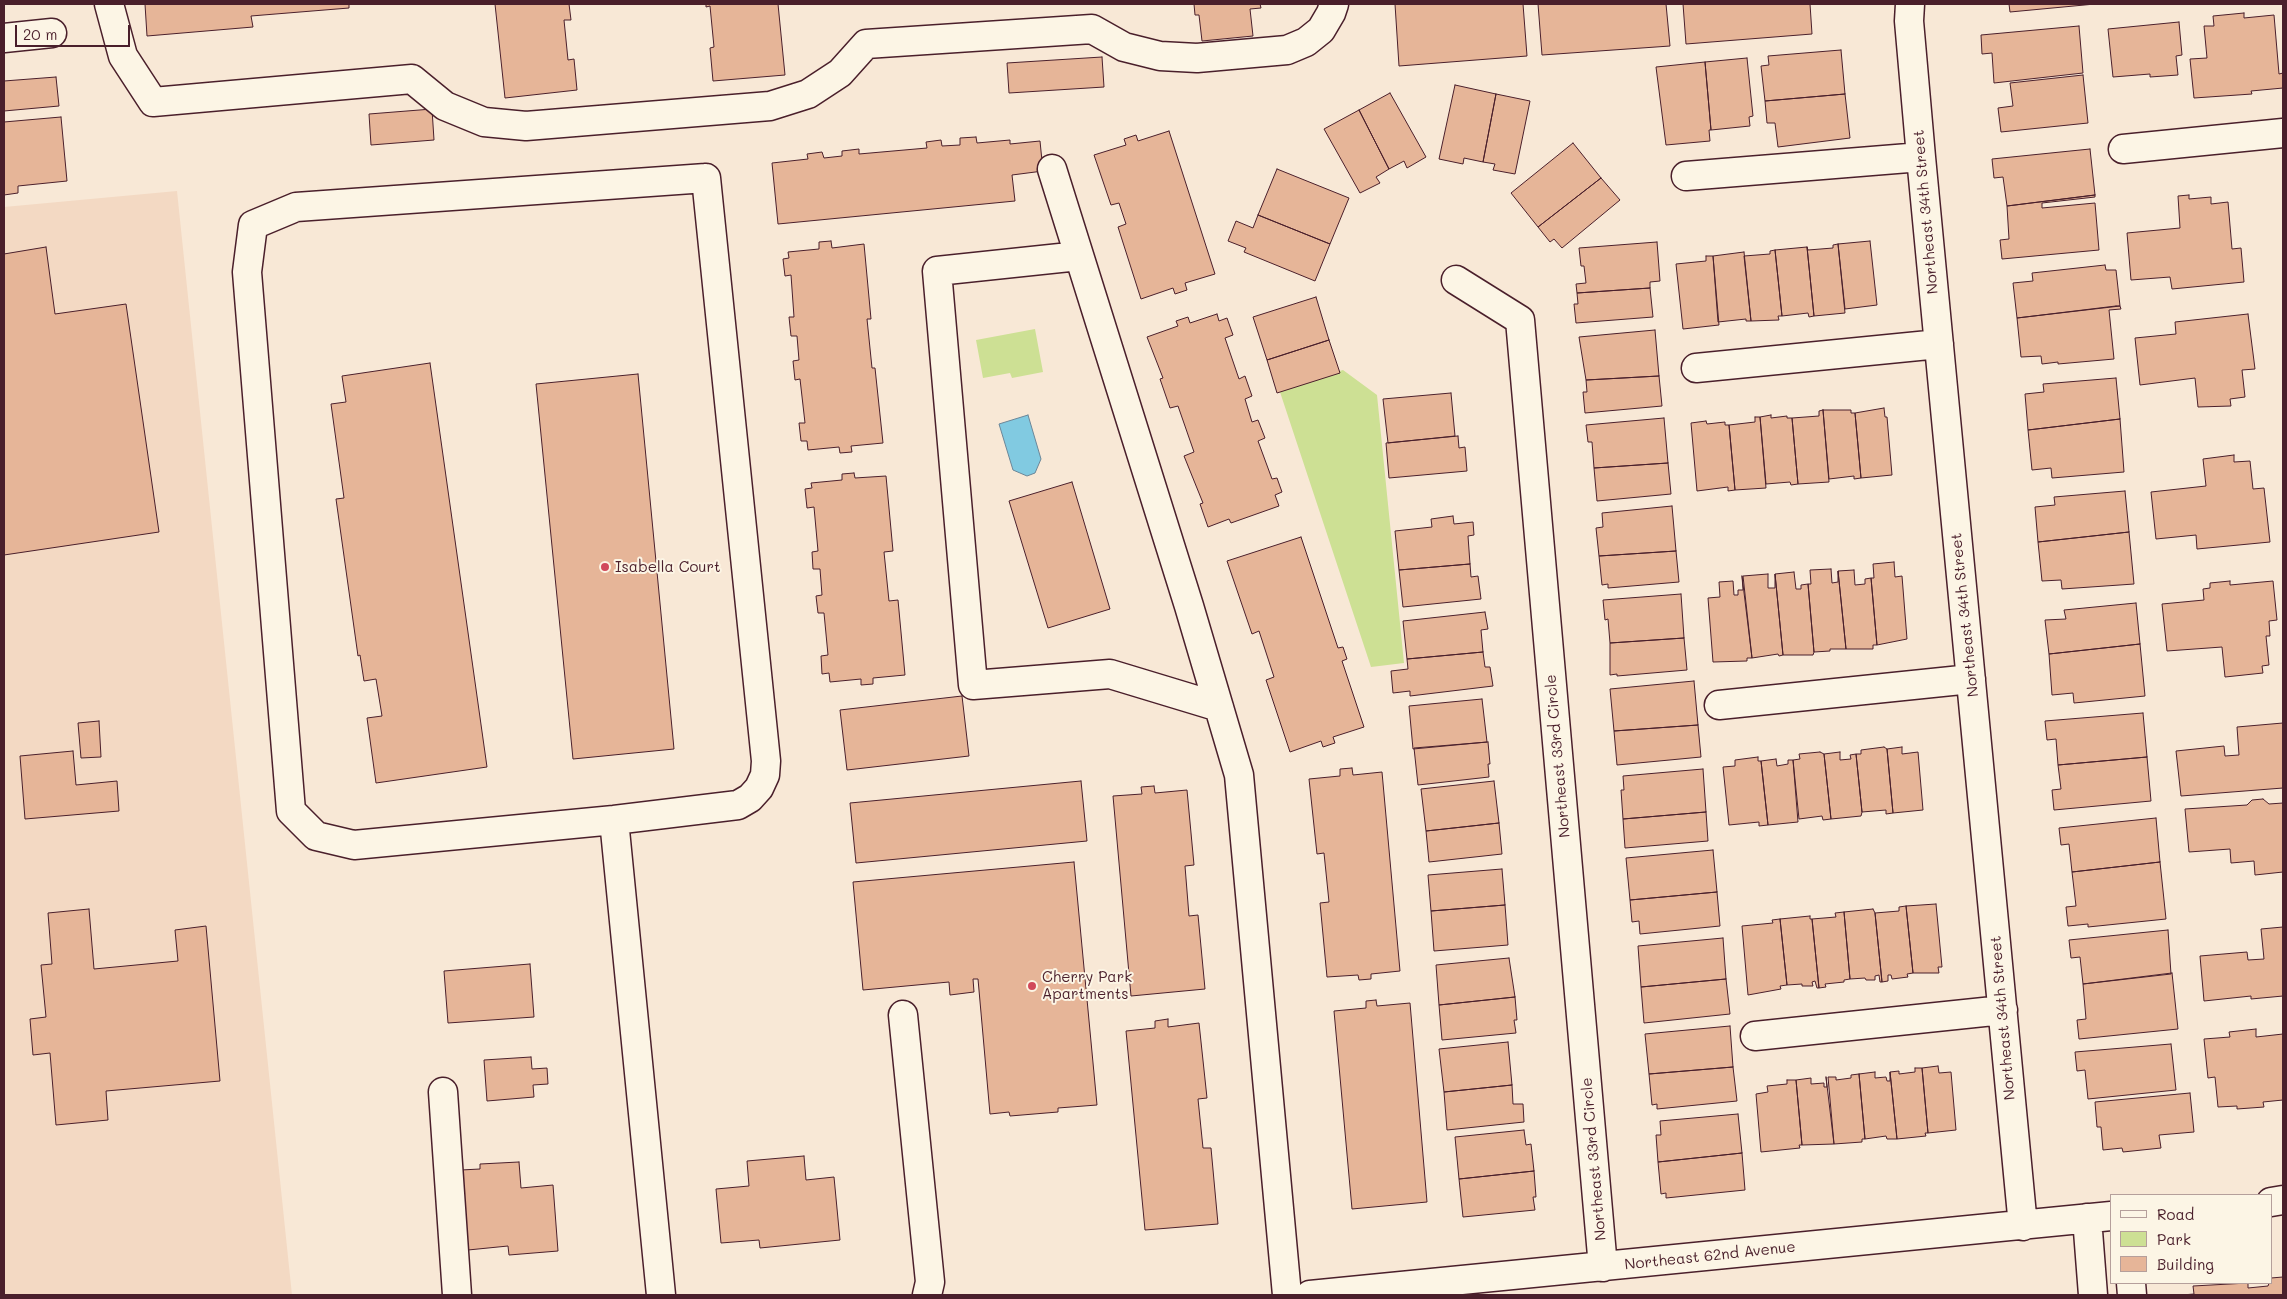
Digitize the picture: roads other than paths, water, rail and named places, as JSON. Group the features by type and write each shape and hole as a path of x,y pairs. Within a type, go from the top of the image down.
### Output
{"street":[{"path":"109,4 124,56 153,102 412,79 445,106 484,122 526,126 770,106 808,94 840,73 866,44 1092,29 1124,47 1160,56 1197,58 1287,50 1306,42 1320,30 1331,13 1334,4"},
{"name":"Northeast 34th Street","path":"1910,4 1908,21 2023,1226"},
{"path":"4,38 52,33"},
{"path":"2123,149 2283,133"},
{"path":"1686,176 1921,157"},
{"path":"1052,169 1239,775 1287,1295"},
{"path":"706,178 766,761 765,775 760,788 750,798 738,805 614,820 354,845 316,836 291,811 247,272 253,225 296,207 706,178"},
{"path":"1080,256 937,271 973,685 1110,674 1219,707"},
{"name":"Northeast 33rd Circle","path":"1456,280 1520,320 1603,1267"},
{"path":"1696,368 1939,344"},
{"path":"1719,705 1971,679"},
{"path":"614,820 661,1295"},
{"path":"1755,1036 2003,1010"},
{"path":"903,1015 930,1282 928,1295"},
{"path":"443,1092 457,1295"},
{"path":"2093,1295 2099,1217"},
{"name":"Northeast 62nd Avenue","path":"1310,1295 2099,1217"}],"water":[{"path":"1028,415 1041,459 1035,473 1027,476 1013,470 999,424"}],"place":[{"name":"Isabella Court","path":"605,567"},
{"name":"Cherry Park Apartments","path":"1032,986"}]}
